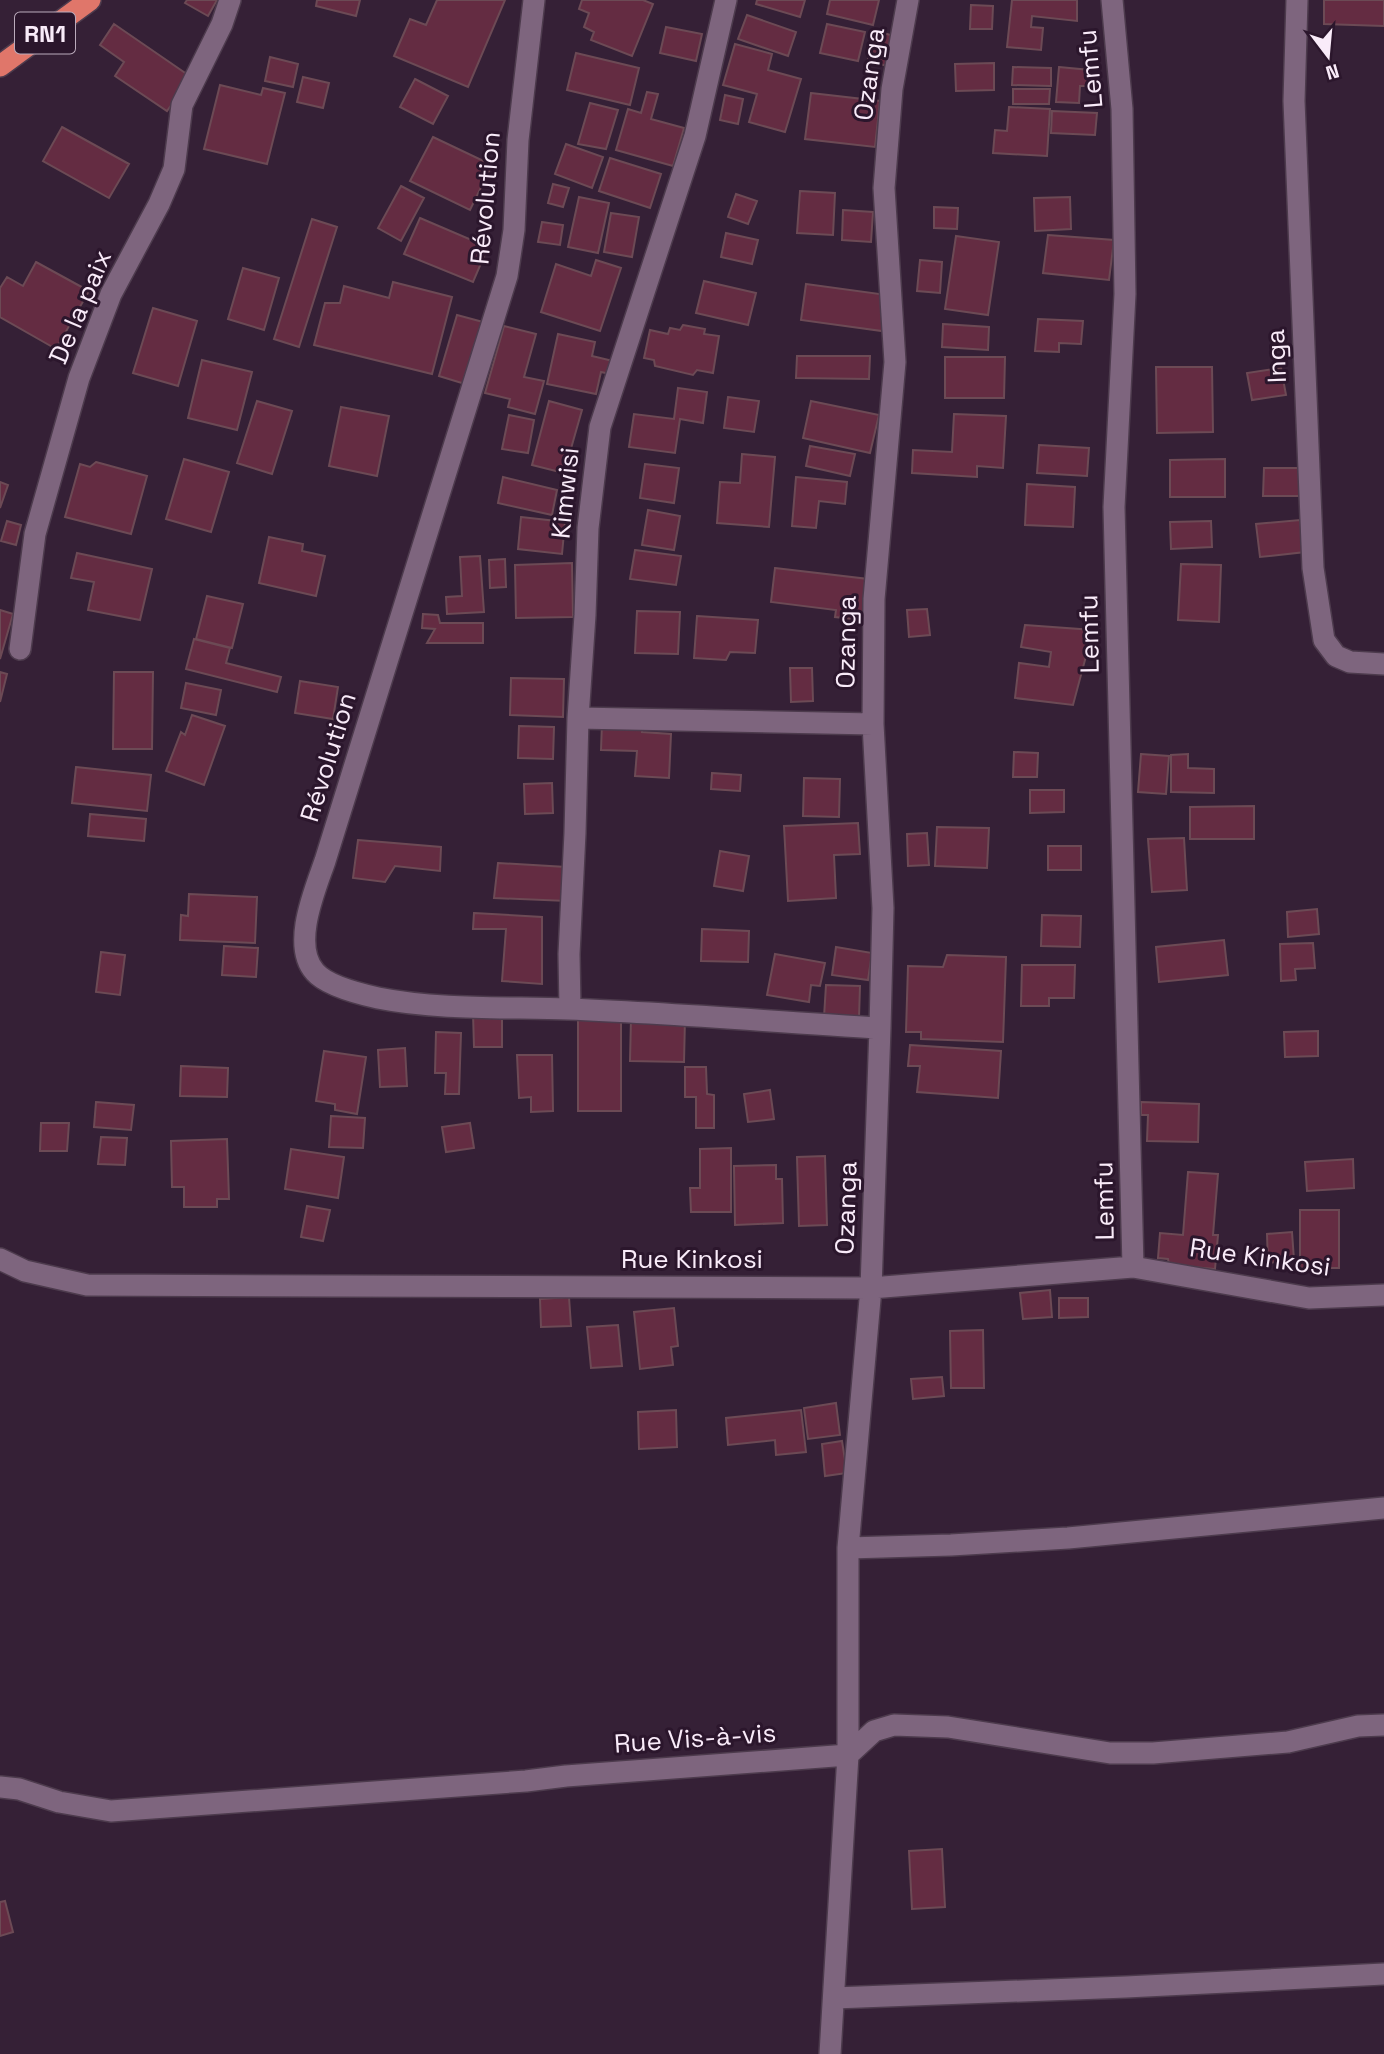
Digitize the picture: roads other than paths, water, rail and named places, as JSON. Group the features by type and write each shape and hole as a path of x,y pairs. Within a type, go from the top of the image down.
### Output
{"highway":[{"name":"RN1","path":"0,66 90,0"}],"street":[{"name":"De la paix","path":"20,649 35,534 79,378 111,294 159,204 174,169 182,105 222,24 230,0"},
{"name":"Révolution","path":"534,0 518,141 514,230 507,276 307,914 307,957 314,971 324,981 378,998 454,1006 570,1009 880,1028"},
{"name":"Kimwisi","path":"570,1009 569,954 578,718 588,528 600,428 695,136 726,0"},
{"name":"Ozanga","path":"830,2054 848,1755 848,1548 871,1288 880,1028 883,908 873,724 874,599 895,362 884,188 892,89 908,0"},
{"name":"Lemfu","path":"1112,0 1122,109 1125,281 1114,506 1133,1267"},
{"name":"Inga","path":"1297,0 1294,101 1313,568 1324,640 1336,656 1350,662 1384,664"},
{"path":"578,718 873,724"},
{"name":"Rue Kinkosi","path":"0,1259 25,1270 87,1285 871,1288 1133,1267 1309,1298 1384,1295"},
{"path":"848,1548 1068,1538 1384,1508"},
{"path":"848,1755 874,1731 894,1725 947,1727 1110,1753 1153,1753 1288,1742 1358,1726 1384,1725"},
{"name":"Rue Vis-à-vis","path":"0,1787 19,1789 59,1802 111,1811 848,1755"},
{"path":"834,1998 1384,1974"}]}
